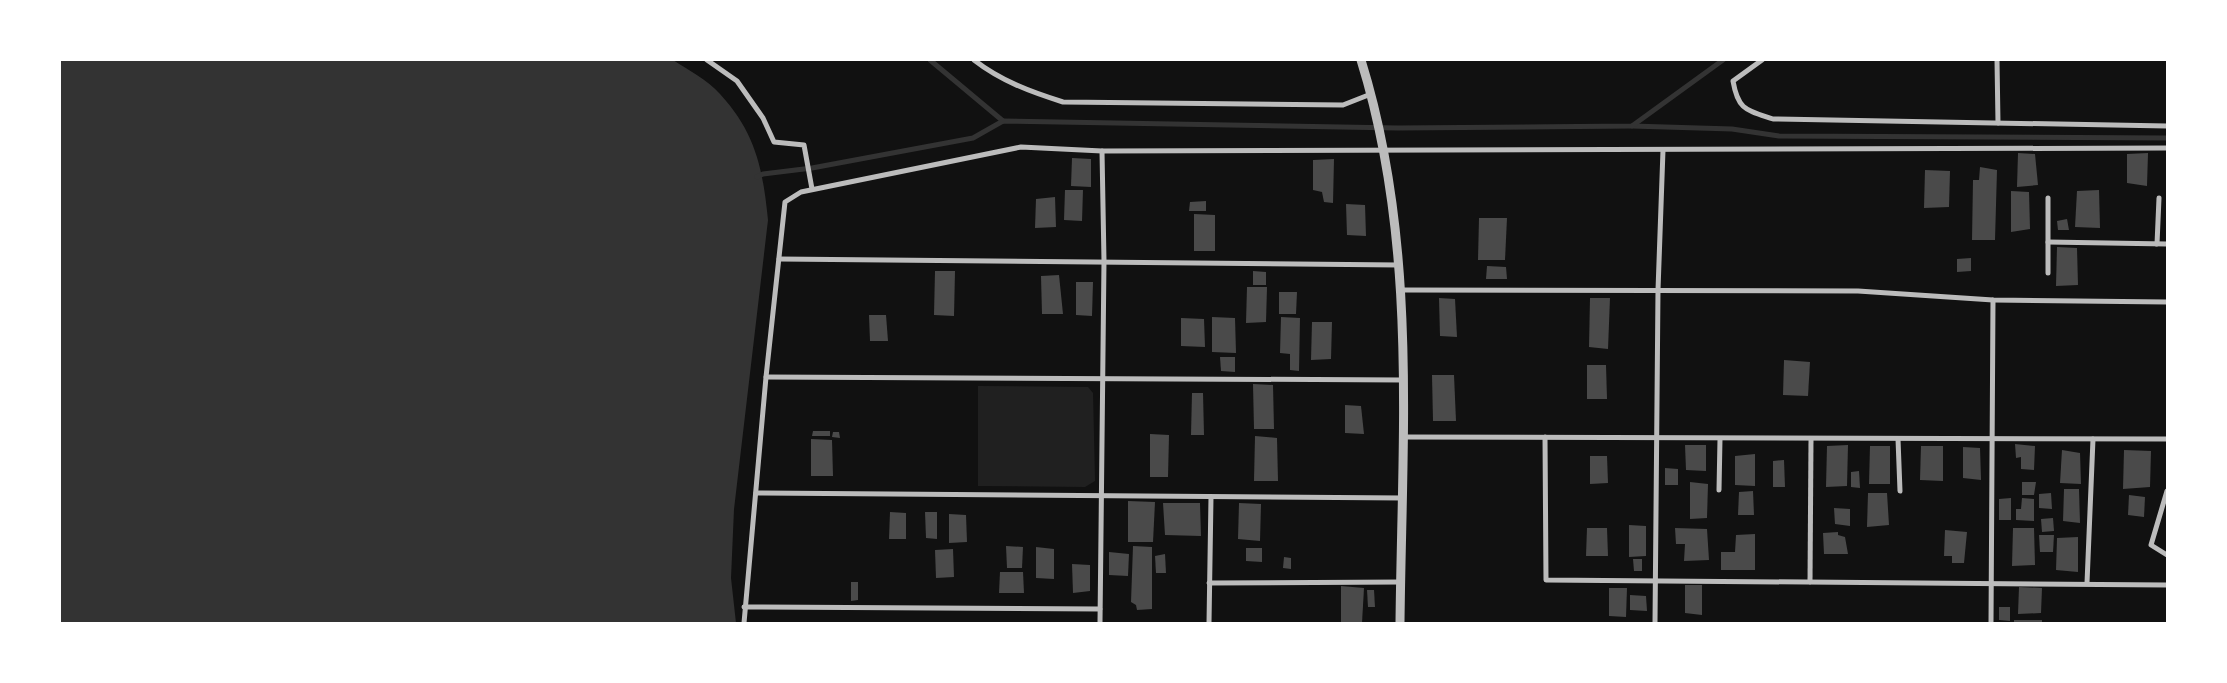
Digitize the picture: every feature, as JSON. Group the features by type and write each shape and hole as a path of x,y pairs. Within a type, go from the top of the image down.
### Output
{"street":[{"path":"707,60 737,81 763,118 774,142 804,145 812,180 812,189"},
{"path":"974,60 992,74 1026,90 1063,102 1342,105 1371,94"},
{"path":"1362,60 1383,149 1402,290 1405,437 1400,623"},
{"path":"1762,60 1733,80 1736,99 1746,110 1773,119 2167,126"},
{"path":"1997,60 1998,123"},
{"path":"744,623 766,377 785,202 801,192 1021,146 1102,151 2167,148"},
{"path":"1655,623 1658,290 1663,150"},
{"path":"1100,623 1104,260 1102,151"},
{"path":"2048,198 2048,273"},
{"path":"2157,244 2160,198"},
{"path":"2048,242 2167,244"},
{"path":"779,259 1104,260 1399,265"},
{"path":"1402,290 1858,291 1994,300 2167,302"},
{"path":"1991,623 1994,300"},
{"path":"766,377 1403,380"},
{"path":"1405,437 2167,439"},
{"path":"1545,437 1546,580 2167,584"},
{"path":"1719,490 1720,438"},
{"path":"1810,582 1811,439"},
{"path":"1898,439 1900,491"},
{"path":"2087,583 2093,439"},
{"path":"2167,491 2151,545 2167,555"},
{"path":"756,493 1403,498"},
{"path":"1208,623 1211,497"},
{"path":"1209,583 1400,582"},
{"path":"744,607 1100,609"}],"shaded area":[{"path":"60,60 673,60 710,84 732,109 750,138 760,168 768,220 734,509 731,578 736,623 60,623"},
{"path":"978,386 1088,387 1093,393 1095,481 1085,487 978,486"}],"building":[{"path":"2018,153 2035,154 2038,185 2017,187"},
{"path":"2148,153 2147,186 2127,183 2127,154"},
{"path":"1072,158 1091,159 1091,187 1071,186"},
{"path":"1334,159 1333,203 1324,202 1322,192 1313,190 1313,160"},
{"path":"1980,167 1997,170 1995,240 1972,240 1973,180 1979,180"},
{"path":"1925,170 1950,171 1949,207 1924,208"},
{"path":"1065,190 1083,190 1082,221 1064,220"},
{"path":"2099,190 2100,228 2075,227 2077,191"},
{"path":"2011,191 2029,192 2030,229 2011,232"},
{"path":"1055,197 1056,227 1035,228 1036,199"},
{"path":"1206,201 1206,211 1189,211 1190,202"},
{"path":"1346,204 1365,205 1366,236 1347,235"},
{"path":"1194,214 1215,215 1215,251 1194,251"},
{"path":"1479,218 1507,218 1505,260 1478,260"},
{"path":"2067,219 2069,230 2058,230 2057,221"},
{"path":"2057,247 2077,248 2078,285 2056,286"},
{"path":"1971,258 1971,271 1957,272 1957,259"},
{"path":"1487,266 1506,267 1507,279 1486,279"},
{"path":"935,271 955,271 954,316 934,315"},
{"path":"1253,271 1266,272 1266,285 1253,285"},
{"path":"1059,275 1063,314 1042,314 1041,276"},
{"path":"1076,282 1093,282 1092,316 1076,315"},
{"path":"1247,287 1267,287 1266,322 1246,323"},
{"path":"1279,292 1297,292 1296,314 1279,314"},
{"path":"1439,298 1455,299 1457,337 1440,336"},
{"path":"1590,298 1610,298 1608,349 1589,347"},
{"path":"869,315 886,315 888,341 870,341"},
{"path":"1212,317 1235,318 1236,353 1212,352"},
{"path":"1281,317 1300,318 1299,371 1290,370 1290,354 1280,353"},
{"path":"1181,318 1204,319 1205,347 1181,346"},
{"path":"1312,322 1332,322 1331,359 1311,360"},
{"path":"1220,357 1235,357 1235,372 1221,371"},
{"path":"1784,360 1810,362 1808,396 1783,395"},
{"path":"1587,365 1606,365 1607,399 1587,399"},
{"path":"1432,375 1454,375 1456,421 1433,421"},
{"path":"1253,384 1273,385 1274,429 1254,429"},
{"path":"1192,393 1203,393 1204,435 1191,435"},
{"path":"1345,405 1361,406 1364,434 1345,433"},
{"path":"813,431 830,431 830,436 812,436"},
{"path":"833,432 839,432 840,438 832,437"},
{"path":"1150,434 1169,435 1168,477 1150,477"},
{"path":"1255,436 1277,438 1278,481 1254,481"},
{"path":"811,439 832,440 833,476 811,476"},
{"path":"2015,444 2035,446 2034,470 2021,469 2021,457 2016,458"},
{"path":"1685,445 1706,445 1706,471 1686,470"},
{"path":"1848,445 1847,486 1826,487 1827,446"},
{"path":"1870,446 1890,446 1890,484 1869,484"},
{"path":"1921,446 1943,446 1943,481 1920,480"},
{"path":"1963,447 1980,448 1981,480 1963,478"},
{"path":"2062,450 2080,453 2081,484 2060,483"},
{"path":"2124,450 2151,451 2150,487 2123,489"},
{"path":"1755,454 1755,486 1735,485 1735,456"},
{"path":"1590,456 1607,456 1608,483 1590,484"},
{"path":"1784,460 1785,487 1773,487 1773,461"},
{"path":"1665,468 1678,469 1678,485 1665,485"},
{"path":"1859,471 1860,488 1851,487 1851,472"},
{"path":"1690,482 1708,484 1707,518 1690,519"},
{"path":"2022,482 2036,482 2034,495 2022,495"},
{"path":"2064,489 2079,489 2080,523 2063,521"},
{"path":"1753,491 1754,515 1738,515 1739,492"},
{"path":"1868,493 1887,493 1889,525 1867,527"},
{"path":"2051,493 2052,509 2039,508 2039,494"},
{"path":"2129,495 2145,497 2144,517 2128,515"},
{"path":"2011,498 2011,520 1999,520 1999,499"},
{"path":"2022,498 2034,499 2034,521 2016,520 2016,509 2021,509"},
{"path":"1128,501 1155,502 1153,542 1128,542"},
{"path":"1163,503 1200,503 1201,536 1165,535"},
{"path":"1239,503 1261,504 1260,541 1238,539"},
{"path":"1834,508 1850,509 1850,526 1835,524"},
{"path":"890,512 906,513 906,539 889,539"},
{"path":"925,512 937,512 937,539 926,538"},
{"path":"949,514 966,515 967,542 949,543"},
{"path":"2053,518 2054,531 2042,532 2041,519"},
{"path":"1629,525 1646,526 1646,556 1629,557"},
{"path":"1587,528 1607,528 1608,556 1586,556"},
{"path":"1675,528 1707,529 1709,560 1684,561 1685,544 1676,544"},
{"path":"2013,528 2034,528 2035,565 2012,566"},
{"path":"1945,530 1967,532 1964,563 1952,563 1952,556 1944,556"},
{"path":"1838,532 1838,535 1845,537 1848,554 1824,554 1823,533"},
{"path":"1755,534 1755,570 1721,570 1721,552 1735,552 1736,535"},
{"path":"2039,535 2054,535 2053,552 2040,552"},
{"path":"2078,537 2078,572 2056,570 2057,538"},
{"path":"1006,546 1023,547 1022,568 1007,568"},
{"path":"1133,546 1152,547 1152,609 1137,610 1136,605 1131,602"},
{"path":"1036,547 1054,549 1054,579 1036,578"},
{"path":"1246,548 1262,548 1262,562 1246,561"},
{"path":"953,549 954,577 936,578 935,550"},
{"path":"1109,552 1129,554 1128,576 1109,575"},
{"path":"1165,554 1166,573 1156,573 1155,556"},
{"path":"1284,557 1291,558 1291,569 1283,568"},
{"path":"1633,559 1642,559 1642,571 1634,571"},
{"path":"1072,564 1090,565 1090,591 1073,593"},
{"path":"1000,572 1023,572 1024,593 999,593"},
{"path":"851,582 858,582 858,600 851,601"},
{"path":"1685,585 1702,585 1702,615 1685,613"},
{"path":"1341,586 1364,588 1362,623 1341,623"},
{"path":"2019,587 2042,588 2041,613 2018,614"},
{"path":"1609,588 1627,588 1626,617 1609,616"},
{"path":"1367,590 1374,590 1375,607 1368,607"},
{"path":"1630,595 1646,596 1647,611 1630,610"},
{"path":"1999,607 2010,607 2010,621 1999,620"},
{"path":"2014,620 2042,620 2042,623 2014,623"}],"waterway":[{"path":"930,60 1003,121"},
{"path":"757,177 763,174 812,168 973,138 1003,121 1398,128 1632,126 1723,60"},
{"path":"1632,126 1732,129 1779,136 2167,138"}]}
